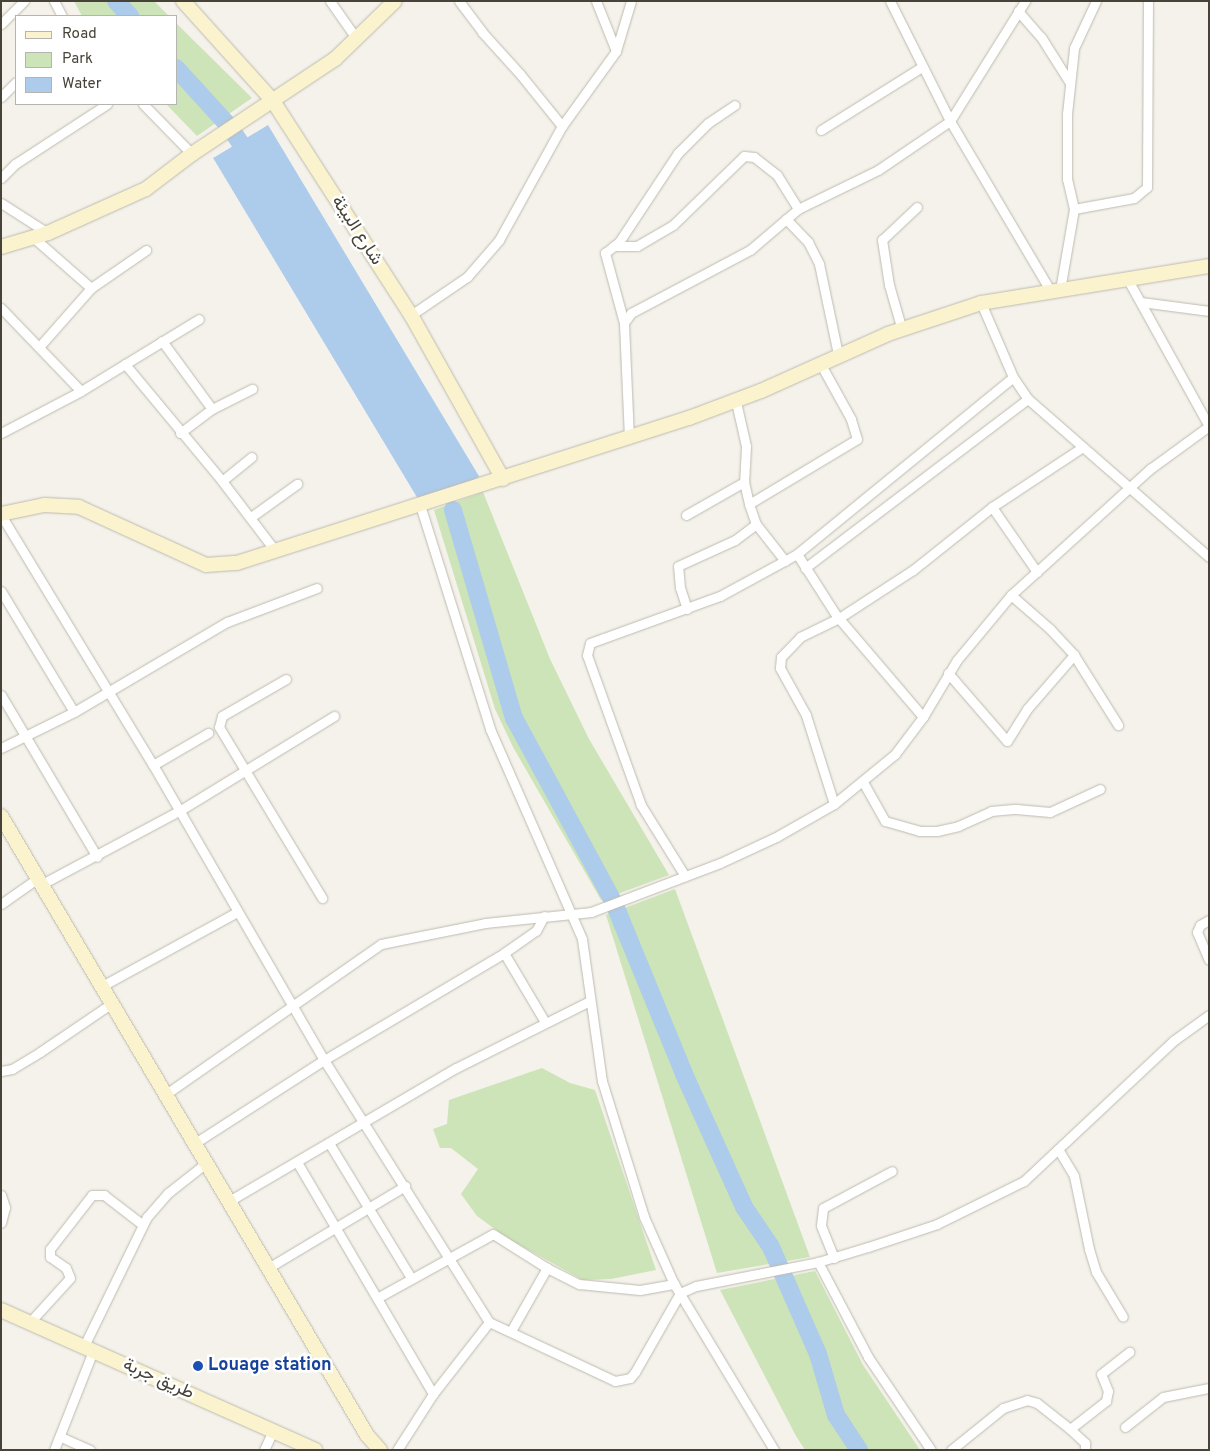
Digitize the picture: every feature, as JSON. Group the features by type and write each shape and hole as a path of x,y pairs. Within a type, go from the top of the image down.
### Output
{"street":[{"path":"1,24 24,1"},
{"path":"54,1 61,15"},
{"name":"شارع البيئة","path":"183,1 273,101 411,316 503,479"},
{"path":"330,1 356,38"},
{"path":"1,248 48,233 146,189 192,154 335,59 395,1"},
{"path":"460,1 486,38 520,74 562,126"},
{"path":"596,1 616,51"},
{"path":"411,316 455,287 482,262 498,240 562,126 616,51 631,1"},
{"path":"890,1 950,121 1055,291"},
{"path":"624,323 640,306 750,250 798,209 878,170 950,121 1025,1"},
{"path":"1055,291 1074,209 1067,179 1070,83 1074,48 1096,1"},
{"path":"1074,209 1134,198 1147,187 1148,1"},
{"path":"1018,11 1041,37 1070,83"},
{"path":"820,130 922,67"},
{"path":"1,97 15,83"},
{"path":"1,178 15,164 105,105"},
{"path":"144,105 192,154"},
{"path":"629,438 624,323 604,257 605,253 614,246 666,174 678,153 708,123 735,105"},
{"path":"614,246 630,247 648,242 673,225 744,156 754,157 776,174 798,209"},
{"path":"1,203 48,233"},
{"path":"902,330 889,285 882,240 916,207"},
{"path":"786,218 808,242 819,264 838,354"},
{"path":"34,238 91,288"},
{"path":"38,347 91,288 146,250"},
{"path":"1209,266 981,303 838,354 736,402 503,479 237,563 206,565 79,507 44,505 1,514 153,765 290,1004 489,1322 512,1331 604,1376 622,1381 630,1378 642,1363 680,1294 696,1286 834,1258 937,1224 991,1199 1024,1181 1173,1041 1209,1015"},
{"path":"166,1094 290,1004 381,944 485,923 591,912 685,876 776,837 834,804 863,782 895,754 923,717 948,673 1011,594 1150,469 1209,426 1128,280"},
{"path":"1141,302 1209,312"},
{"path":"981,303 1013,377 1028,399 1128,490 1209,557"},
{"path":"1,308 81,391"},
{"path":"1,433 81,391 199,319"},
{"path":"162,342 212,409"},
{"path":"749,504 857,439 851,419 820,363"},
{"path":"124,364 222,481 276,552"},
{"path":"685,876 641,805 586,648 596,641 687,609 733,590 797,554 1013,377"},
{"path":"180,433 212,409 252,389"},
{"path":"805,568 1028,399"},
{"path":"736,402 746,446 744,482 749,504 756,524 785,561"},
{"path":"834,804 806,715 779,664 781,657 800,637 839,618 913,570 992,508 1081,448"},
{"path":"222,481 252,457"},
{"path":"686,515 744,482"},
{"path":"250,517 297,484"},
{"path":"420,505 490,729 571,915 586,955 590,1001 610,1114 644,1217 674,1284 774,1450"},
{"path":"992,508 1037,572"},
{"path":"687,609 680,588 678,566 735,540 756,524"},
{"path":"797,554 839,618 923,717"},
{"path":"1,748 24,734 74,712 227,622 317,588"},
{"path":"1,591 74,712"},
{"path":"1011,594 1050,629 1074,655 1118,725"},
{"path":"948,673 1007,740 1027,709 1074,655"},
{"path":"286,679 220,719 220,734 288,838 322,898"},
{"path":"1,695 97,857"},
{"path":"1,904 40,881 97,857 179,811 334,716"},
{"path":"153,765 208,734"},
{"path":"863,782 885,821 919,830 937,831 958,826 991,811 1016,808 1050,812 1100,789"},
{"path":"1,816 367,1435 380,1450"},
{"path":"102,986 237,912"},
{"path":"195,1143 324,1060 504,952 536,931 544,916"},
{"path":"1209,920 1197,930 1209,960"},
{"path":"504,952 545,1022"},
{"path":"229,1201 456,1068 590,1001"},
{"path":"1,1071 12,1069 40,1052 112,1003"},
{"path":"329,1143 411,1278"},
{"path":"1058,1149 1076,1183 1089,1249 1096,1272 1122,1318"},
{"path":"297,1162 433,1394"},
{"path":"54,1450 61,1437 89,1349 143,1225 168,1193 206,1163"},
{"path":"834,1258 822,1225 823,1208 892,1171"},
{"path":"268,1268 405,1186"},
{"path":"1,1195 5,1206 1,1223"},
{"path":"30,1322 70,1278 66,1268 50,1257 50,1248 92,1195 104,1195 143,1225"},
{"path":"377,1298 493,1234 547,1268 579,1284 640,1290 674,1284"},
{"path":"818,1262 868,1356 931,1450"},
{"path":"512,1331 547,1268"},
{"name":"طريق جربة","path":"1,1310 316,1450"},
{"path":"397,1450 433,1394 489,1322"},
{"path":"1070,1429 1106,1401 1108,1390 1101,1374 1129,1352"},
{"path":"1125,1428 1163,1397 1209,1388"},
{"path":"951,1450 1003,1408 1016,1402 1036,1403 1085,1443 1085,1450"},
{"path":"264,1450 273,1431"},
{"path":"367,1435 372,1450"},
{"path":"61,1437 90,1450"}],"green space":[{"path":"74,1 154,1 168,15 81,15"},
{"path":"178,25 252,98 197,136 167,105 178,105"},
{"path":"483,492 550,659 589,739 669,875 601,900 513,747 495,709 434,510"},
{"path":"675,889 810,1257 717,1273 606,915"},
{"path":"542,1068 570,1083 595,1090 656,1270 611,1279 583,1280 507,1238 477,1216 461,1194 478,1169 451,1148 440,1148 433,1129 447,1124 449,1100"},
{"path":"815,1271 863,1365 920,1450 805,1450 796,1436 720,1290"}],"water":[{"path":"268,125 479,476 424,509 213,158"}],"waterway":[{"path":"116,1 129,15"},
{"path":"178,70 229,126 253,162"},
{"path":"453,510 514,718 614,903 684,1074 744,1207 771,1247 818,1354 836,1415 859,1450"}],"place":[{"name":"Louage station","path":"198,1366"}]}
